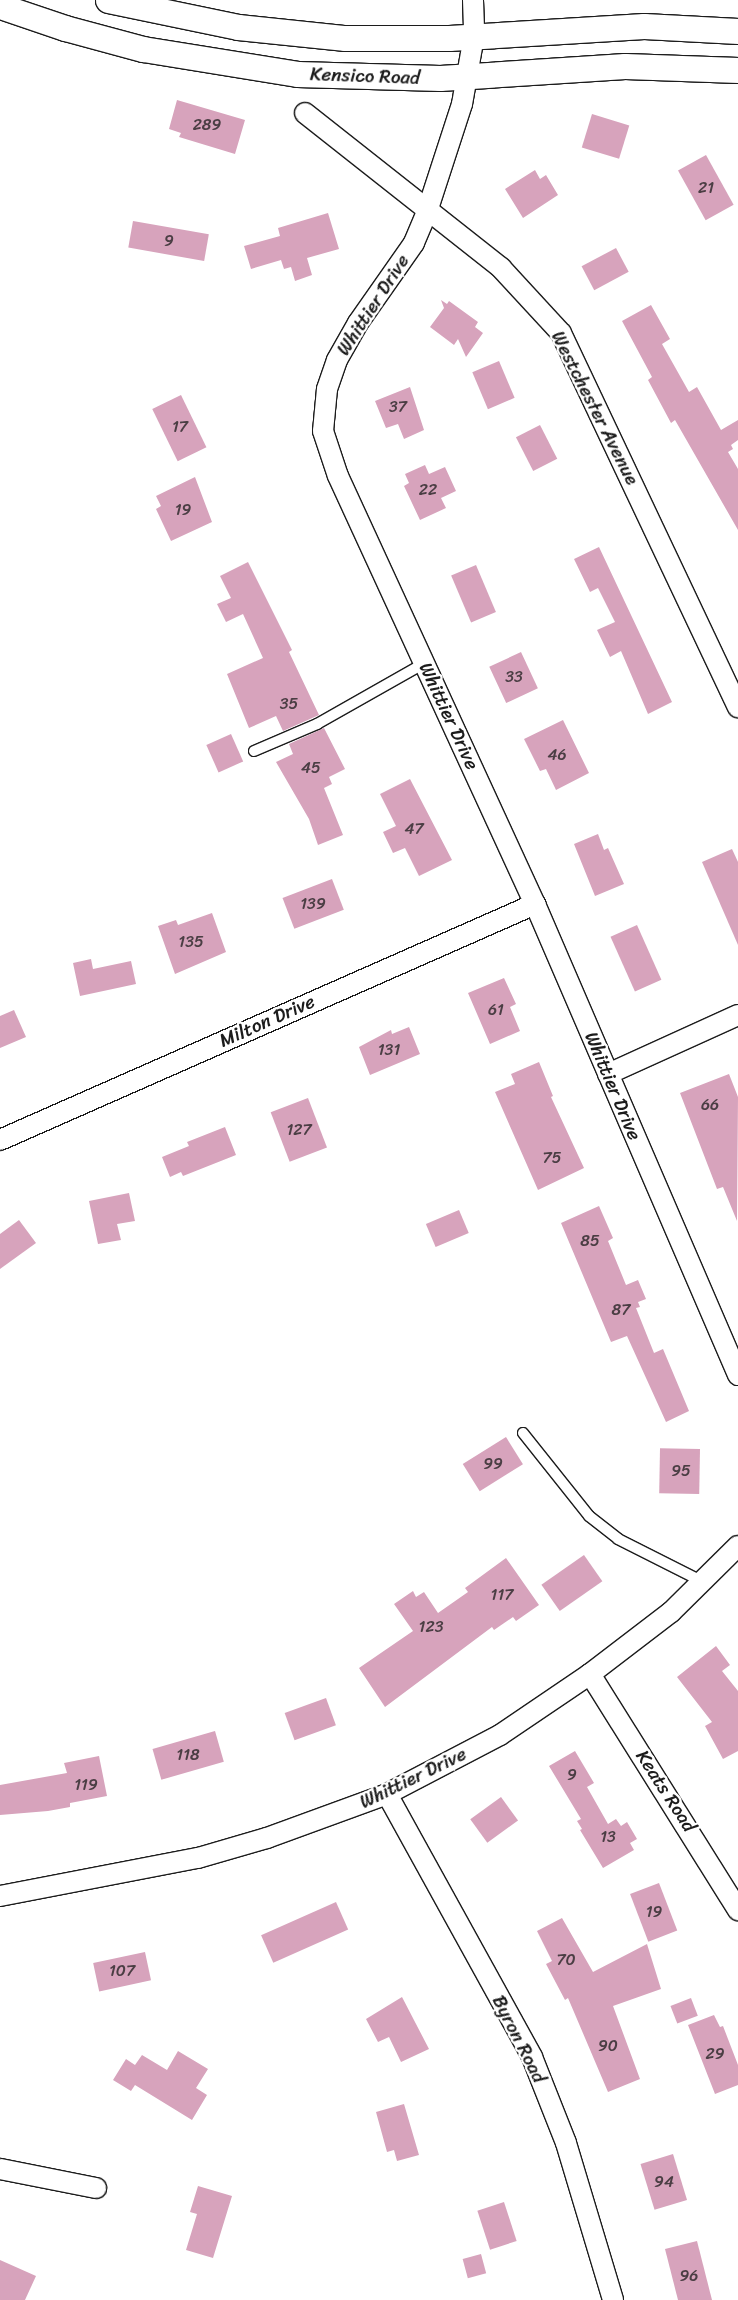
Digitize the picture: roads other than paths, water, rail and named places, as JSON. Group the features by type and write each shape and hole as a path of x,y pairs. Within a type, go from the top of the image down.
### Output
{"street":[{"name":"Kensico Road","path":"108,0 187,18 282,33 373,39 471,56 625,66 738,70"},
{"name":"Whittier Drive","path":"473,0 471,56 457,125 427,212 414,243 358,323 337,360 327,389 324,431 338,476 535,904 738,1375"},
{"name":"Kensico Road","path":"0,6 115,42 246,68 364,78 471,56 644,26 738,31"},
{"name":"Westchester Avenue","path":"305,113 427,212 501,268 561,333 738,706"},
{"name":"Milton Drive","path":"0,1140 535,904"},
{"path":"608,1074 738,1015"},
{"name":"Whittier Drive","path":"0,1896 198,1858 267,1838 387,1794 500,1734 590,1674 671,1612 738,1546"},
{"name":"Keats Road","path":"590,1674 738,1910"},
{"name":"Byron Road","path":"387,1794 532,2057 566,2143 613,2300"},
{"path":"0,2169 96,2188"}],"lane":[{"path":"254,751 317,724 425,663"},
{"path":"523,1433 589,1516 618,1539 703,1582"}]}
